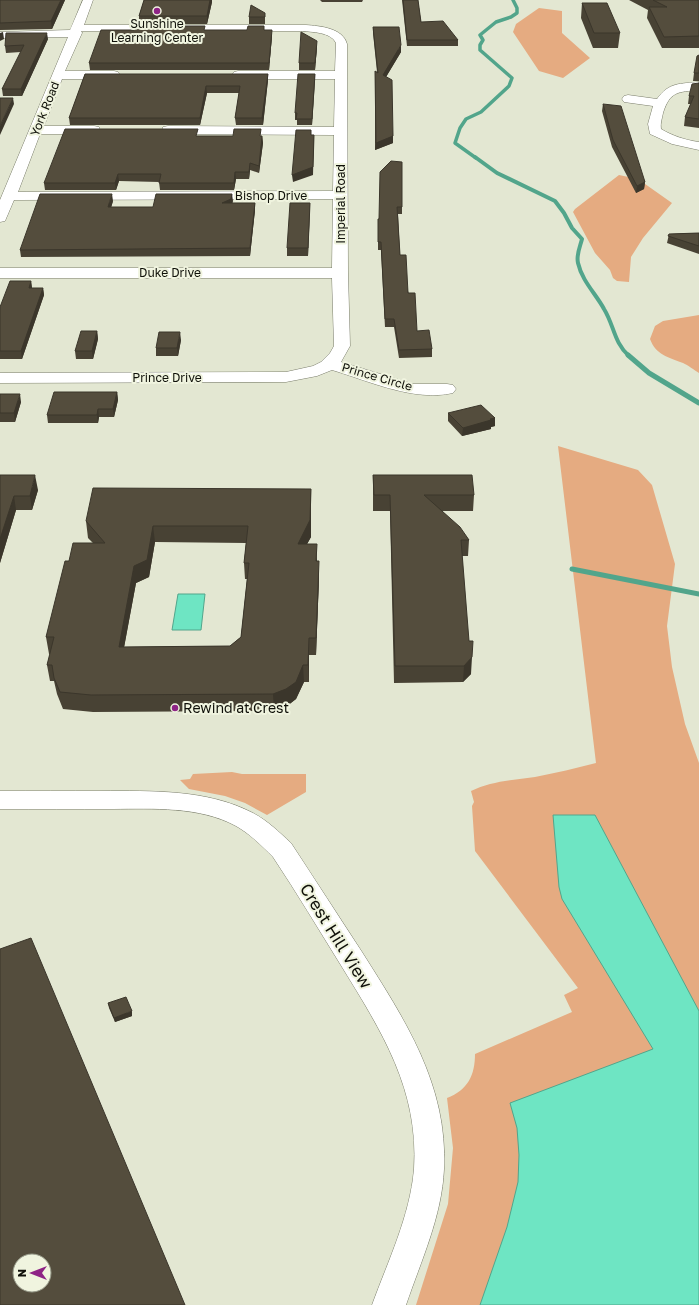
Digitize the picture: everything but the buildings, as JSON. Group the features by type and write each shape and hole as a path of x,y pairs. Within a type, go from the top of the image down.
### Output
{"street":[{"name":"York Road","path":"0,218 88,0"},
{"name":"Imperial Road","path":"77,30 302,28 324,31 333,34 341,41 340,273 342,346 339,354 331,364"},
{"path":"0,35 77,30"},
{"path":"58,75 129,75"},
{"path":"223,75 341,75"},
{"path":"699,86 677,88 668,92 660,103 654,124 655,130 681,150 699,146"},
{"path":"628,99 660,103"},
{"path":"36,130 106,130"},
{"path":"153,130 341,130"},
{"name":"Bishop Drive","path":"9,196 341,195"},
{"name":"Duke Drive","path":"0,273 340,273"},
{"name":"Prince Drive","path":"0,378 286,378 316,371 331,364"},
{"name":"Prince Circle","path":"331,364 412,389 447,389"},
{"name":"Crest Hill View","path":"0,800 176,801 198,803 227,812 256,826 275,841 282,850 398,1036 418,1080 424,1101 428,1121 429,1144 429,1170 425,1194 389,1305"}],"shaded area":[{"path":"539,8 562,11 562,33 590,58 563,78 539,71 513,32 516,24"},
{"path":"619,175 638,179 672,203 643,238 631,257 629,282 617,281 613,278 610,270 595,253 573,212"},
{"path":"699,315 699,373 685,364 663,355 656,349 650,339 655,326 663,321"},
{"path":"558,446 638,470 652,485 675,564 667,626 672,667 685,724 699,763 699,1305 416,1305 448,1204 453,1148 447,1098 460,1091 469,1081 474,1069 475,1054 572,1012 564,995 578,988 475,851 472,806 474,802 471,791 486,785 535,777 596,763"},
{"path":"232,772 242,774 306,774 306,792 267,815 245,803 225,796 189,789 180,780 190,779 193,774"}],"water":[{"path":"178,594 205,594 201,630 172,630"},
{"path":"553,815 595,815 699,1011 699,1305 480,1305 507,1227 518,1182 519,1155 517,1128 510,1103 653,1049 562,899 559,887"}],"waterway":[{"path":"476,158 455,143 460,128 466,119 481,112 509,86 512,78 480,50 480,45 483,40 480,35 496,22 511,17 517,13 517,8 513,0"},
{"path":"475,157 497,173 555,201 564,213 572,228 582,239 578,251 578,263 580,270 586,282 601,303 617,340 628,355"},
{"path":"628,355 649,373 699,403"},
{"path":"572,569 699,594"}],"place":[{"name":"Sunshine Learning Center","path":"157,11"},
{"name":"Rewind at Crest","path":"175,708"}]}
